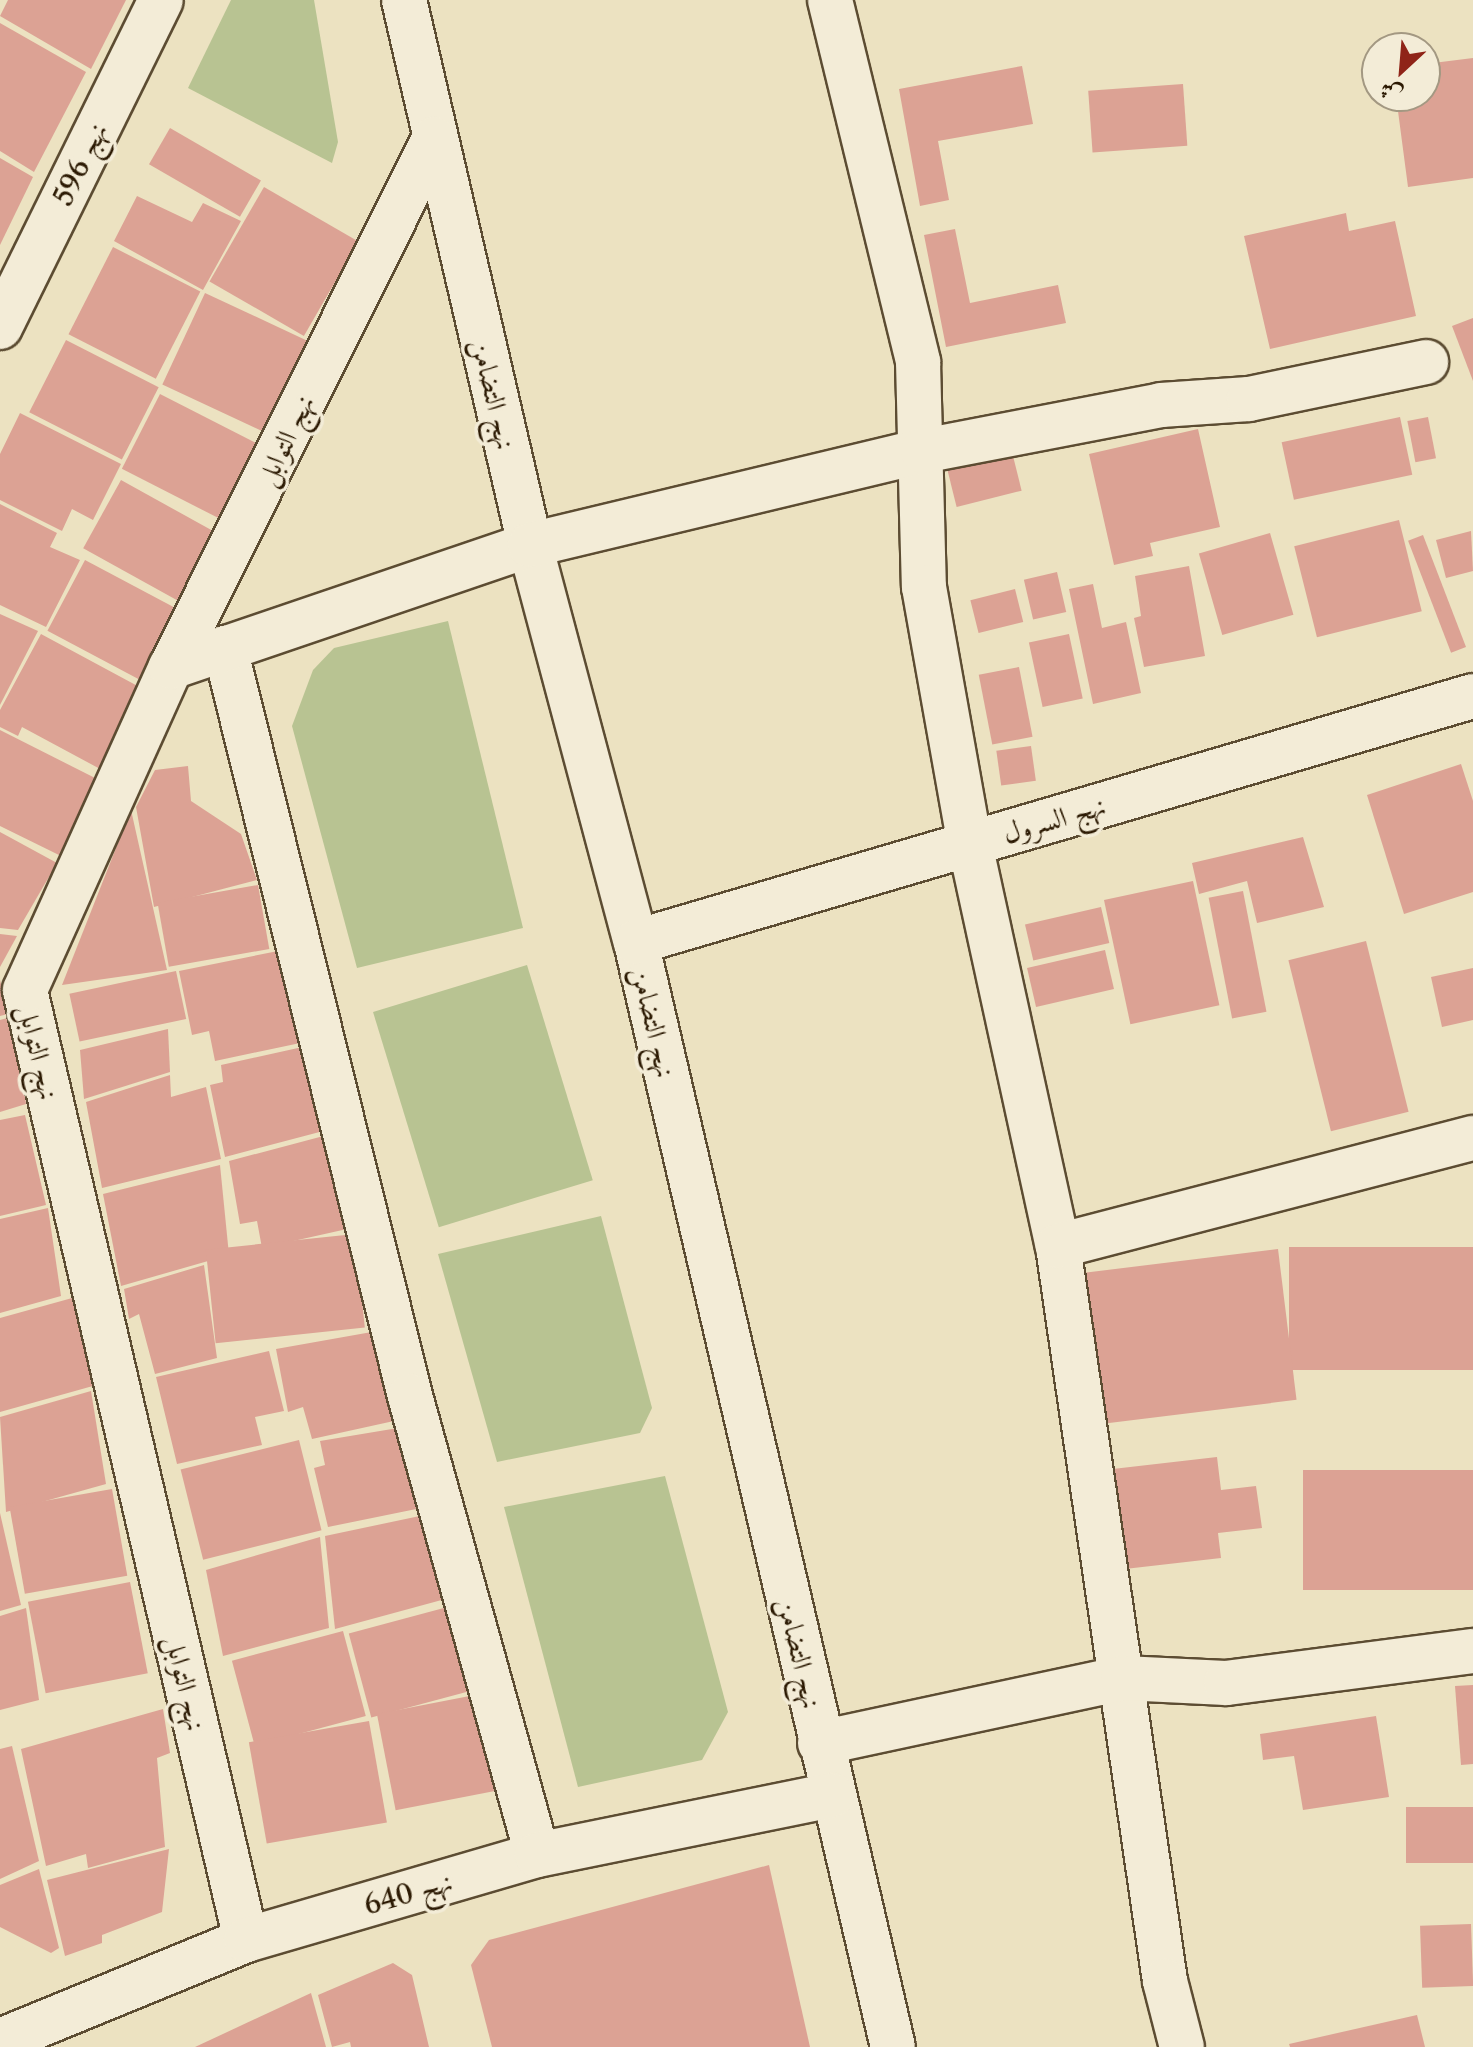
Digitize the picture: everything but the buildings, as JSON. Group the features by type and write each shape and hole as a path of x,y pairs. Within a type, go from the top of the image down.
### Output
{"street":[{"name":"نهج 596","path":"0,327 161,0"},
{"name":"نهج التضامن","path":"404,0 530,545 636,942 893,2047"},
{"path":"830,0 918,362 923,451 924,587 970,844 1058,1246 1165,1981 1182,2047"},
{"name":"نهج التوابل","path":"246,1940 25,990 171,667 434,139"},
{"path":"171,667 530,545 923,451 1161,405 1249,399 1426,362"},
{"path":"225,648 410,1396 537,1855"},
{"name":"نهج السرول","path":"636,942 1473,696"},
{"path":"1058,1246 1473,1138"},
{"path":"820,1743 1123,1678 1226,1683 1473,1651"},
{"name":"نهج 640","path":"0,2041 246,1940 537,1855 832,1795"}],"green space":[{"path":"231,0 314,0 338,142 332,163 188,88"},
{"path":"448,621 523,928 357,968 292,726 313,670 334,648"},
{"path":"527,965 593,1180 439,1227 373,1012"},
{"path":"601,1216 652,1408 640,1433 497,1462 438,1254"},
{"path":"665,1476 728,1712 702,1760 578,1787 504,1507"}]}
